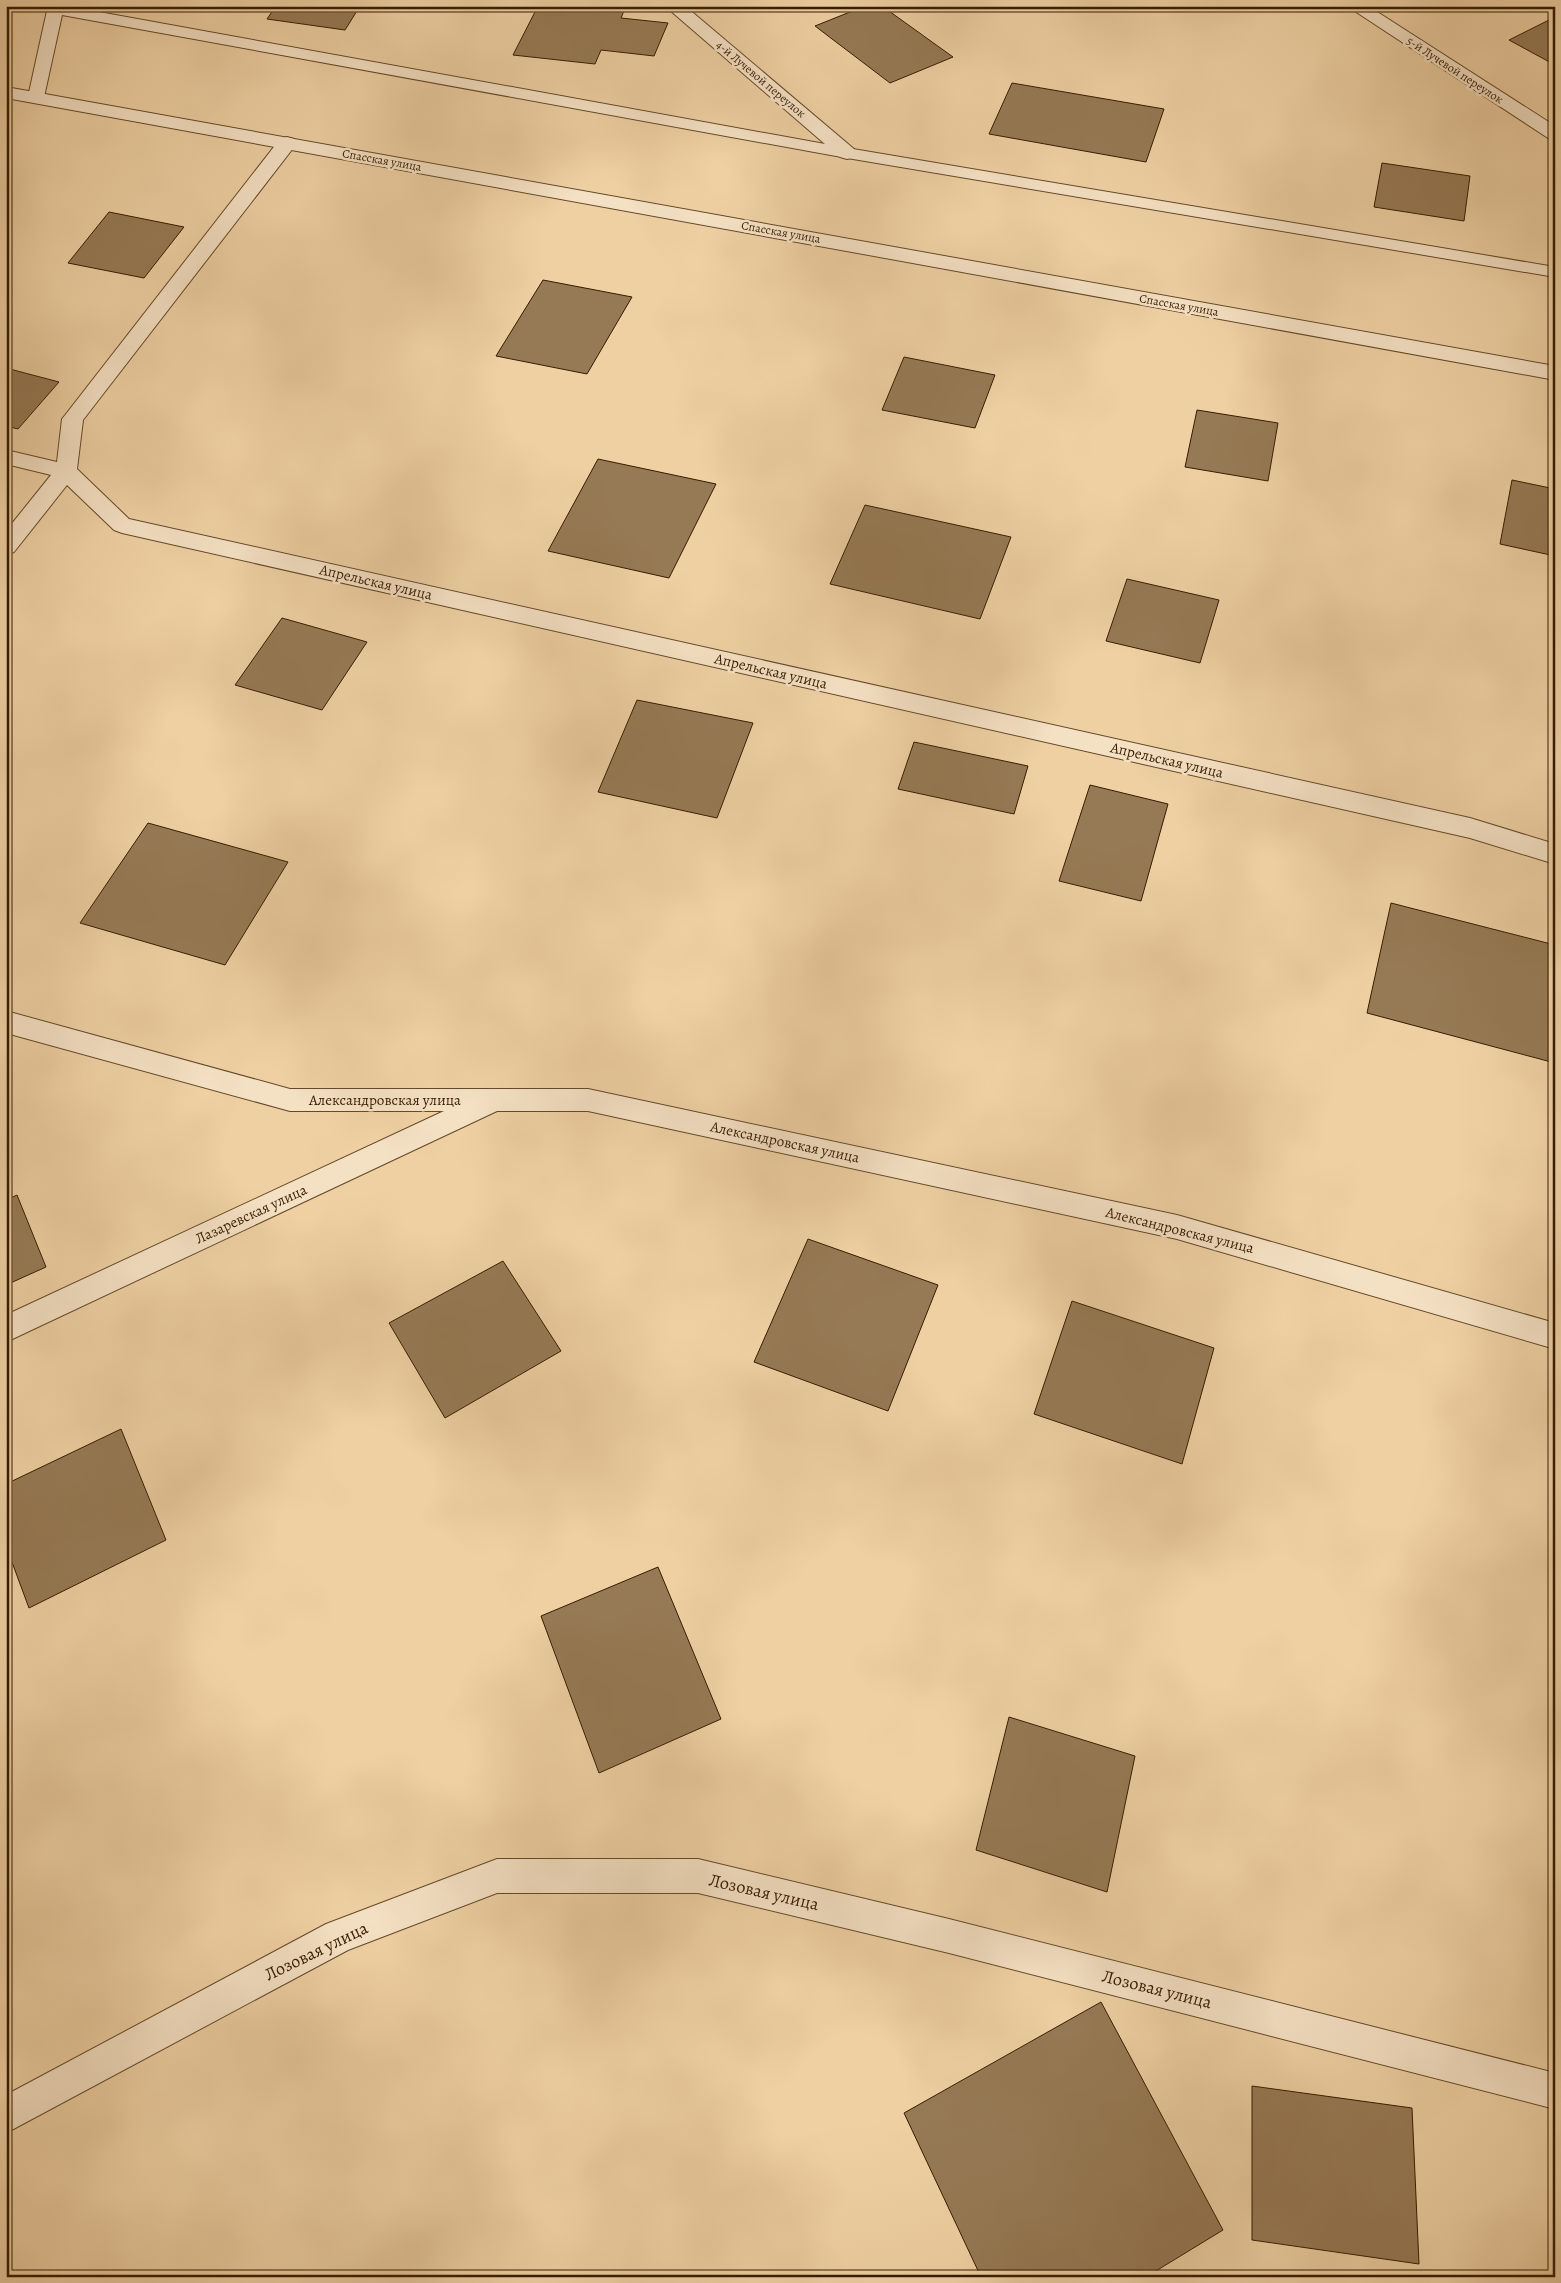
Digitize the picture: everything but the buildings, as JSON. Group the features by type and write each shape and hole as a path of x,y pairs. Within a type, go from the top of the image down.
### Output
{"street":[{"name":"4-й Лучевой переулок","path":"674,6 847,153"},
{"name":"5-й Лучевой переулок","path":"1356,6 1555,134"},
{"name":"Спасская улица","path":"6,92 1555,373"},
{"path":"6,547 66,471 73,419 287,143"},
{"path":"6,457 66,471"},
{"name":"Апрельская улица","path":"66,471 122,525 1460,826 1555,854"},
{"name":"Александровская улица","path":"6,1022 290,1100 588,1100 1178,1226 1555,1336"},
{"name":"Лазаревская улица","path":"6,1329 496,1100"},
{"name":"Лозовая улица","path":"6,2115 338,1936 497,1876 698,1876 950,1936 1555,2091"}],"lane":[{"path":"36,97 55,7 847,153 1555,272"}]}
